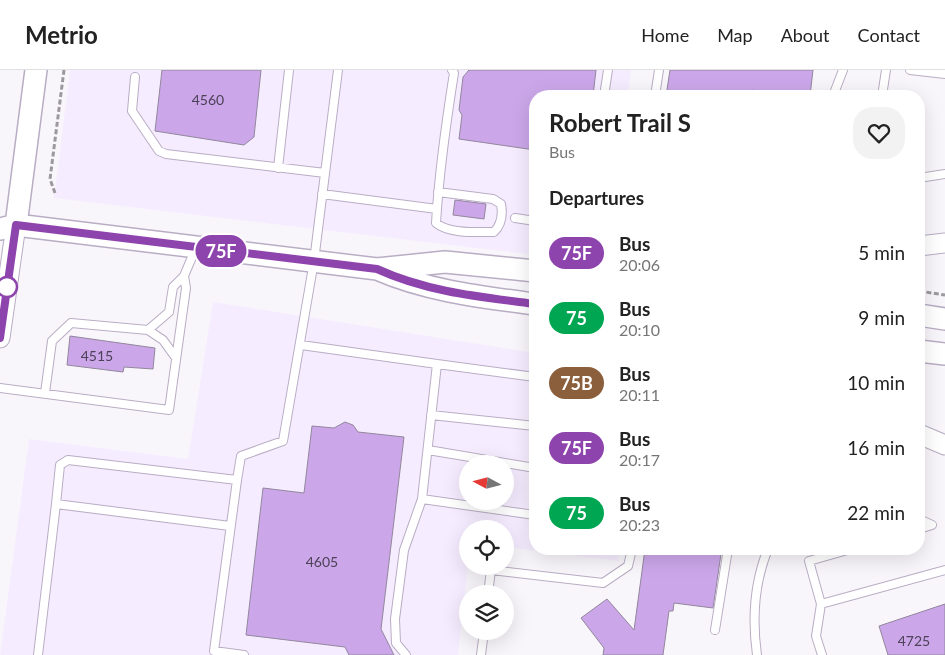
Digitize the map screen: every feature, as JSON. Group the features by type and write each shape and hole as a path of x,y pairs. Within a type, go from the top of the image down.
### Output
{"main road":[{"path":"36,70 5,223 377,269 445,262 529,270"},
{"path":"377,269 402,280 441,290 529,303"},
{"path":"925,316 945,319"},
{"path":"925,352 945,354"}],"street":[{"path":"0,338 5,223"},
{"path":"925,245 945,243"},
{"path":"925,437 945,445"}],"lane":[{"path":"278,168 289,70"},
{"path":"244,655 214,653 236,480 241,456 284,441 314,261 338,70"},
{"path":"438,192 493,199 501,204 503,214 500,227 494,232 470,232 440,227 436,223 438,192 454,73 452,70"},
{"path":"605,90 608,70"},
{"path":"656,90 659,70"},
{"path":"835,90 843,70"},
{"path":"883,90 886,70"},
{"path":"910,70 945,74"},
{"path":"135,77 132,111 160,152 325,173"},
{"path":"925,177 945,174"},
{"path":"322,194 437,209"},
{"path":"515,218 529,220"},
{"path":"148,330 169,312 173,287 184,276 196,248"},
{"path":"0,388 169,410 186,288 184,276"},
{"path":"45,394 52,341 71,323 148,330 163,340 176,358"},
{"path":"300,345 529,376"},
{"path":"406,655 396,643 395,618 404,550 422,499 437,364"},
{"path":"431,415 529,425"},
{"path":"428,450 529,467"},
{"path":"38,655 60,465 68,460 236,480"},
{"path":"422,499 529,514"},
{"path":"56,504 230,526"},
{"path":"925,522 932,525 925,527"},
{"path":"489,585 491,570 603,583 628,566 631,555"},
{"path":"715,630 727,555"},
{"path":"757,655 753,625 766,555"},
{"path":"822,655 816,636 821,604 808,561 830,555"},
{"path":"821,604 945,570"},
{"path":"481,655 483,640"}],"path":[{"path":"55,194 50,179 64,70"},
{"path":"925,292 945,295"}],"shaded area":[{"path":"70,70 631,70 629,90 529,90 529,254 54,198"},
{"path":"213,302 529,352 529,550 514,548 514,520 459,520 459,575 467,575 466,585 459,585 458,655 0,655 29,439 188,459"},
{"path":"570,555 618,555 618,561"}],"building":[{"path":"162,70 261,70 254,137 244,145 155,131"},
{"path":"469,70 596,70 594,90 529,90 529,149 459,139 462,115 459,110 463,77"},
{"path":"670,70 813,70 811,90 667,90"},
{"path":"455,200 486,204 484,219 453,215"},
{"path":"70,336 155,348 153,369 124,367 123,372 67,365"},
{"path":"345,422 353,425 358,432 404,437 381,629 394,655 349,655 345,647 246,635 263,488 304,493 312,426 334,428"},
{"path":"644,555 721,555 713,608 674,603 673,611 669,611 663,655 603,655 604,648 581,618 607,599 634,630"},
{"path":"945,604 945,655 888,655 879,626"}],"bus line":[{"name":"75F","path":"0,338 16,225 377,269 402,280 441,290 529,303"}]}
